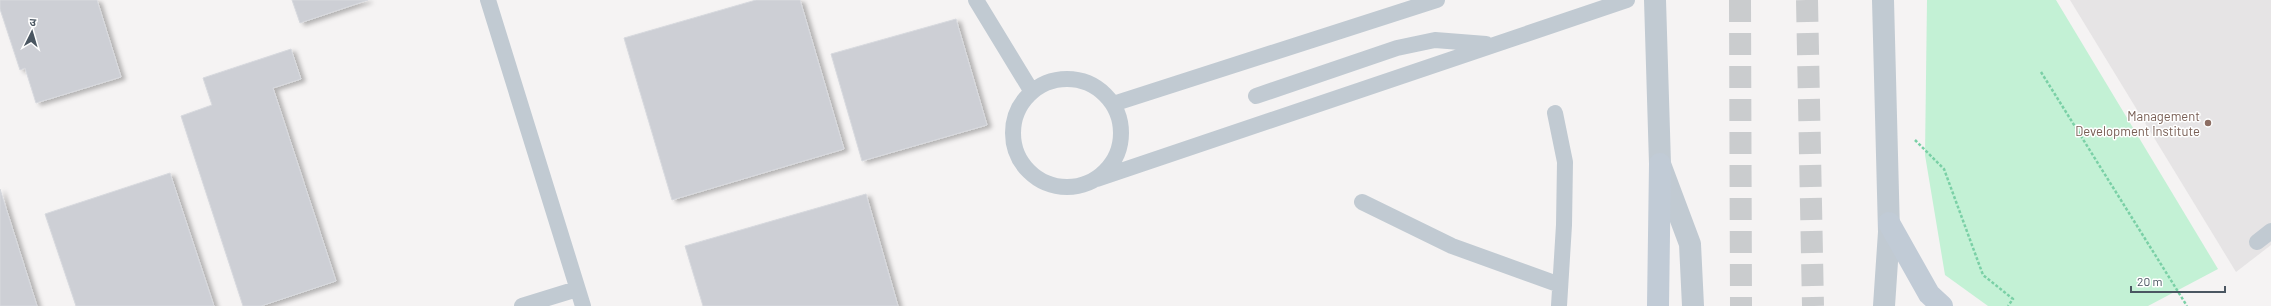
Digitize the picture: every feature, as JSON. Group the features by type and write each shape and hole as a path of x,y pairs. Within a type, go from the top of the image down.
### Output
{"main road":[{"path":"1658,306 1660,164"},
{"path":"1889,223 1930,294 1942,306"}],"street":[{"path":"1655,0 1660,164 1690,244 1693,306"},
{"path":"1883,0 1889,223 1884,306"}],"lane":[{"path":"488,0 583,306"},
{"path":"976,0 1032,92"},
{"path":"1113,104 1437,0"},
{"path":"1097,179 1110,167 1116,158 1122,136 1120,119 1113,104 1096,88 1085,82 1067,79 1048,82 1032,92 1020,106 1014,124 1014,142 1020,160 1032,175 1048,184 1059,186 1082,186 1097,179 1627,0"},
{"path":"1256,96 1397,48 1434,40 1494,45"},
{"path":"1555,113 1564,162 1564,225 1559,306"},
{"path":"1362,202 1452,246 1560,285"},
{"path":"2257,242 2271,231"},
{"path":"522,306 577,289"}],"path":[{"path":"2041,72 2187,306"},
{"path":"1886,111 1944,169 1983,275 2013,299 2008,306"}],"shaded area":[{"name":"Management Development Institute","path":"2070,0 2271,0 2271,245 2236,272"}],"green space":[{"path":"1927,0 2056,0 2218,269 2148,306 1988,306 1945,275 1925,155"}],"building":[{"path":"0,0 97,0 121,77 36,103 25,68 20,70 0,9"},
{"path":"292,0 368,0 300,23"},
{"path":"756,0 800,0 844,149 672,200 624,38"},
{"path":"956,19 987,125 862,161 831,54"},
{"path":"291,49 301,79 273,88 336,281 261,306 243,306 181,116 212,105 203,78"},
{"path":"170,173 214,306 76,306 45,214"},
{"path":"0,189 37,306 0,306"},
{"path":"866,194 898,306 703,306 685,246"}],"tunnel":[{"path":"1740,0 1741,306"},
{"path":"1807,0 1813,306"}],"place":[{"name":"Management Development Institute","path":"2208,123"}]}
